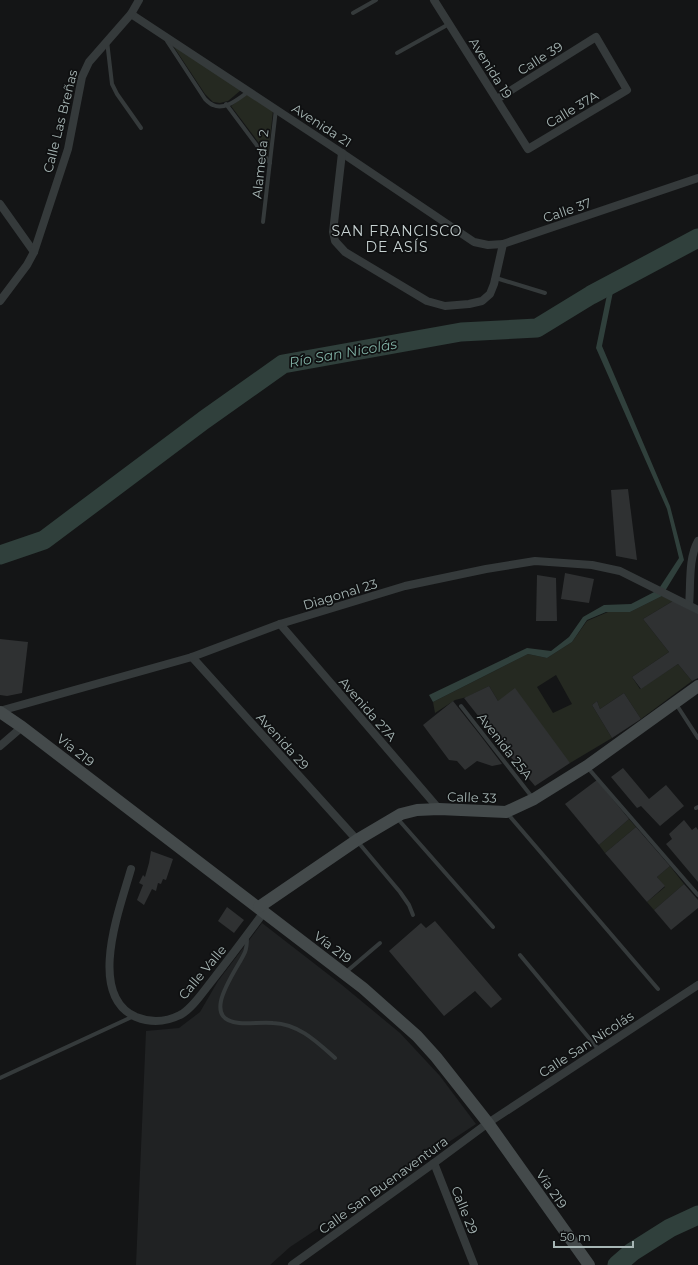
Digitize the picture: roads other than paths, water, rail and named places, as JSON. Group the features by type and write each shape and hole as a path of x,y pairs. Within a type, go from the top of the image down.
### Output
{"main road":[{"name":"Calle 33","path":"262,909 357,840 401,814 417,810 439,809 506,812 534,799 587,766 698,686"},
{"name":"Vía 219","path":"0,712 22,727 262,909 363,988 417,1036 436,1057 488,1123 589,1265"}],"street":[{"name":"Calle Las Breñas","path":"0,301 27,265 34,252 68,149 82,77 89,62 131,14 139,0"},
{"name":"Avenida 19","path":"434,0 528,149"},
{"name":"Avenida 21","path":"131,14 474,242 488,245 503,244"},
{"name":"Calle 39","path":"497,99 596,37 627,90"},
{"name":"Calle 37A","path":"528,149 627,90"},
{"path":"342,153 333,232 335,241 345,252 427,301 445,306 469,304 482,301 490,294 496,278 503,244"},
{"name":"Calle 37","path":"503,244 698,178"},
{"path":"0,204 34,252"},
{"path":"698,541 695,547 692,562 689,605 698,610"},
{"name":"Diagonal 23","path":"0,712 192,657 280,624 405,586 486,569 535,561 592,565 620,571 689,605"},
{"name":"Avenida 27A","path":"280,624 439,809"},
{"name":"Avenida 29","path":"192,657 357,840"},
{"path":"0,746 22,727"},
{"name":"Calle Valle","path":"130,869 116,922 109,958 112,990 120,1006 134,1016 145,1021 159,1022 181,1015 196,1001 247,936 262,909"},
{"name":"Calle San Nicolás","path":"488,1123 698,985"},
{"name":"Calle San Buenaventura","path":"292,1265 488,1123"},
{"name":"Calle 29","path":"434,1163 474,1265"}],"lane":[{"path":"353,13 376,0"},
{"path":"397,53 449,23"},
{"path":"164,36 205,99 212,105 220,107 249,91"},
{"path":"107,41 112,84 117,94 141,128"},
{"path":"226,104 270,163"},
{"name":"Alameda 2","path":"264,222 276,109"},
{"path":"496,278 545,293"},
{"path":"675,702 698,738"},
{"name":"Avenida 25A","path":"461,706 534,799"},
{"path":"587,766 698,895"},
{"path":"506,812 658,989"},
{"path":"396,817 493,927"},
{"path":"357,840 400,892 409,905 413,915"},
{"path":"247,936 246,951 227,983 222,996 220,1008 223,1016 231,1022 285,1024 299,1029 336,1058"},
{"path":"344,974 380,943"},
{"path":"520,955 599,1050"},
{"path":"0,1078 134,1016"}],"waterway":[{"name":"Río San Nicolás","path":"0,555 44,540 204,420 283,364 461,332 537,328 591,295 698,238"},
{"path":"617,1265 632,1252 670,1228 698,1215"}],"district":[{"name":"SAN FRANCISCO DE ASÍS","path":"397,240"}]}
